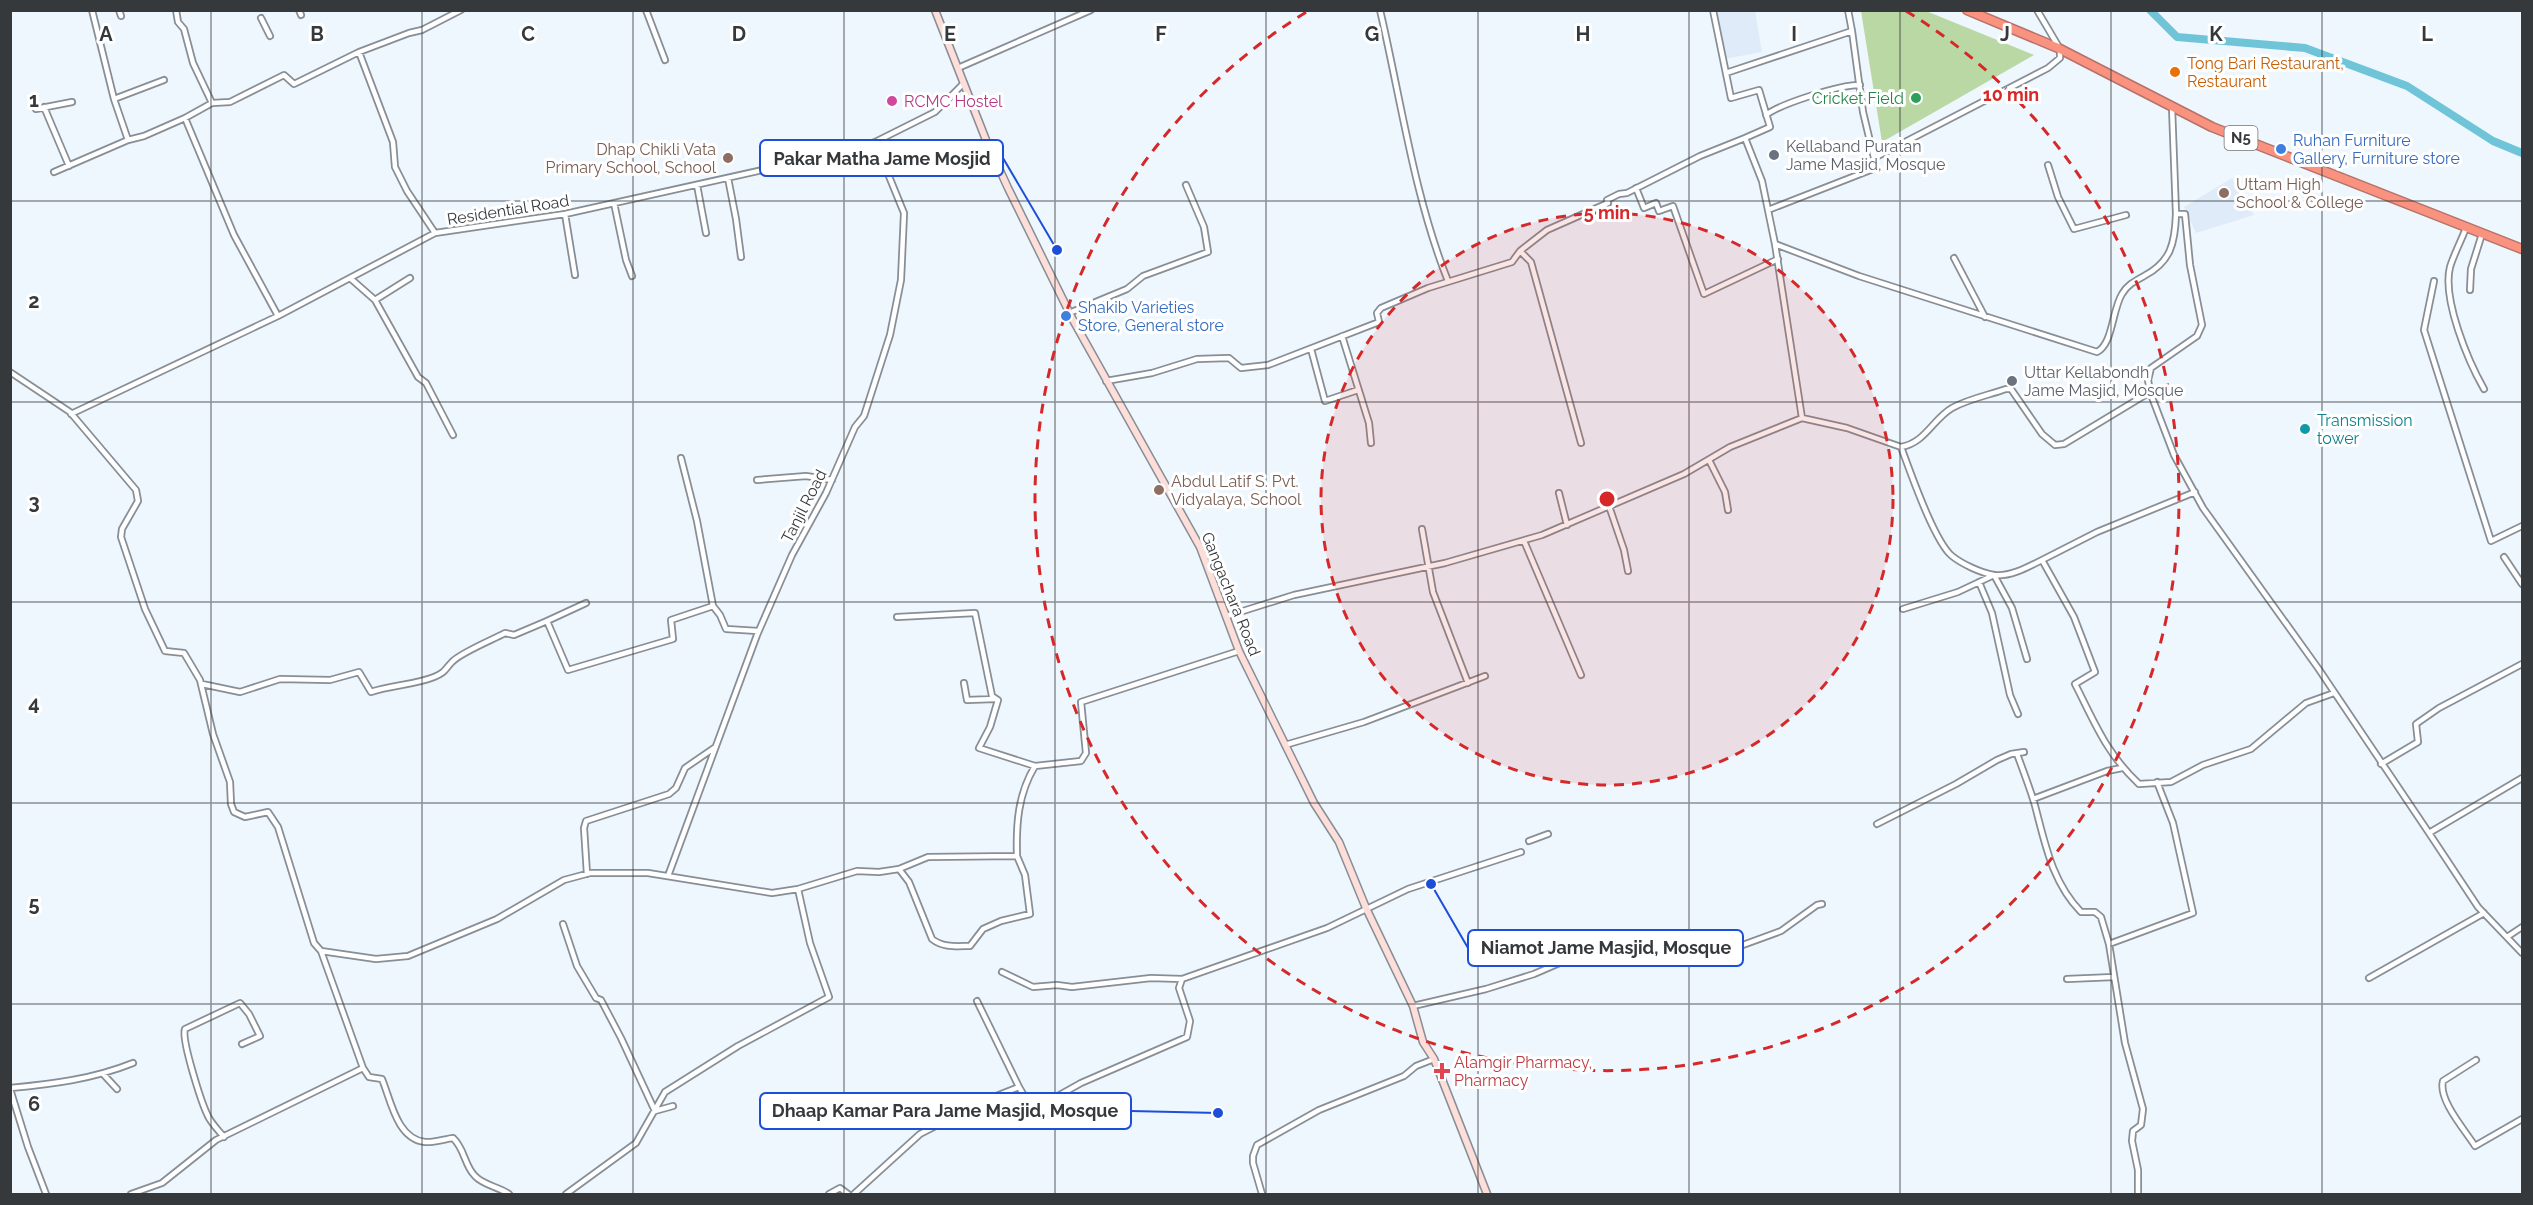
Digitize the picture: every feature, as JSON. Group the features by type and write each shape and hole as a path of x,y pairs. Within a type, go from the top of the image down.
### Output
{"highway":[{"name":"N5","path":"1967,10 2060,49 2212,127 2523,249"}],"main road":[{"name":"Gangachara Road","path":"935,10 990,150 1069,313 1200,547 1239,651 1314,803 1339,843 1365,908 1413,1006 1423,1042 1434,1059 1487,1194"}],"street":[{"path":"176,10 178,22 184,29 193,63 213,103"},
{"path":"54,172 128,140 144,136 213,103 230,102 284,75 294,84 359,52 422,30 461,10"},
{"path":"646,10 665,60"},
{"path":"958,68 1091,10"},
{"path":"1380,10 1420,189 1439,259 1448,281"},
{"path":"1106,381 1152,373 1197,359 1229,358 1241,368 1268,365 1311,349 1380,322 1377,313 1381,308 1448,281 1512,262 1520,251 1547,230 1566,220 1608,203 1607,200 1618,194 1627,193 1700,156 1770,127 1759,90 1731,98 1713,10"},
{"path":"1768,210 1862,176 1873,169 1874,158 1848,10"},
{"path":"1874,158 2048,68 2060,58 2060,49 2037,10"},
{"path":"94,11 114,99 128,140"},
{"path":"261,18 270,36"},
{"path":"1726,73 1852,31"},
{"path":"359,52 393,142 395,167 407,191 435,233"},
{"path":"114,99 164,80"},
{"name":"Residential Road","path":"71,414 278,316 435,233 565,214 728,178 875,142 935,112 964,83"},
{"path":"1766,115 1834,87 1849,84 1860,86"},
{"path":"36,109 72,102"},
{"path":"1775,244 1860,276 2097,352 2103,349 2108,340 2116,303 2125,288 2157,269 2166,259 2175,237 2172,106"},
{"path":"44,107 69,166"},
{"path":"185,118 234,235 278,316"},
{"path":"1745,138 1762,181 1775,244 1802,418"},
{"name":"Tanjil Road","path":"668,876 758,631 792,555 832,480 855,428 864,416 890,335 901,280 904,213 875,142"},
{"path":"2048,165 2058,197 2074,229 2126,215"},
{"path":"728,178 741,257"},
{"path":"697,185 706,233"},
{"path":"1069,313 1127,289 1143,276 1208,252 1204,227 1186,185"},
{"path":"1636,188 1644,208 1656,203 1659,212 1673,206 1704,294 1778,259"},
{"path":"614,203 626,260 632,276"},
{"path":"565,214 575,275"},
{"path":"2176,214 2186,214 2190,265 2202,325 2197,336 2151,368 2148,380 2150,392 2174,455 2203,508 2334,693 2484,913 2523,953"},
{"path":"2466,228 2450,269 2450,295 2464,348 2484,389"},
{"path":"2470,290 2471,269 2482,234"},
{"path":"1520,251 1531,262 1581,443"},
{"path":"1954,258 1985,317"},
{"path":"350,278 375,300 418,377 426,383 453,435"},
{"path":"375,300 410,278"},
{"path":"2433,281 2424,330 2491,541 2523,526"},
{"path":"1342,336 1369,423 1371,442"},
{"path":"1311,349 1324,401 1358,390"},
{"path":"10,372 71,414 136,490 138,501 122,529 124,550 145,609 165,651 184,653 202,684 213,734 230,782 231,804 238,815 245,817 262,812 272,815 278,827 314,943 321,951 363,1068 369,1077 382,1079 399,1123 406,1133 425,1142 453,1138 461,1146 468,1166 476,1177 509,1194"},
{"path":"1227,616 1294,595 1429,566 1524,541 1684,474 1730,447 1802,418 1847,428 1900,447 1909,446 1927,433 1951,409 2011,389 2042,434 2055,445 2064,444 2150,392"},
{"path":"1900,447 1934,528 1950,554 1968,565 1994,575 2019,571 2097,532 2195,492"},
{"path":"681,458 697,521 713,606 726,629 758,631"},
{"path":"1708,460 1725,492 1728,510"},
{"path":"757,480 806,476 832,480"},
{"path":"1559,493 1566,525"},
{"path":"1609,506 1624,550 1628,571"},
{"path":"1422,529 1433,592 1468,683"},
{"path":"1524,541 1581,675"},
{"path":"2504,557 2522,583"},
{"path":"2042,560 2074,617 2095,672 2076,684 2107,749 2139,784 2171,782 2203,765 2251,749 2306,703 2334,693"},
{"path":"1903,609 1958,592 1994,575 2012,608 2027,659"},
{"path":"1979,582 1992,613 2010,695 2018,714"},
{"path":"202,684 240,692 280,679 330,680 359,672 371,692 396,684 415,684 446,671 452,662 505,633 514,635 586,603"},
{"path":"547,621 568,670 673,639 671,620 713,606"},
{"path":"897,617 975,613 992,696 997,699"},
{"path":"997,699 990,728 980,742 979,748 1035,766 1081,760 1086,753 1080,706 1084,700 1239,651"},
{"path":"2381,764 2418,741 2416,724 2439,708 2523,664"},
{"path":"1285,745 1364,722 1485,676"},
{"path":"964,683 967,700 997,699"},
{"path":"587,874 584,828 586,821 669,794 676,789 685,768 715,748"},
{"path":"1877,824 1956,784 1996,760 2024,752"},
{"path":"2017,754 2050,864 2074,905 2081,912 2095,912 2101,917 2109,944 2125,1043 2142,1109 2141,1125 2133,1131 2132,1141 2138,1170 2138,1194"},
{"path":"899,869 909,882 932,939 937,943 970,946 983,929 1001,921 1030,914 1025,875 1017,856 1017,823 1021,799 1035,766"},
{"path":"2032,799 2107,771 2122,768"},
{"path":"2428,833 2523,778"},
{"path":"2109,944 2193,913 2173,823 2157,782"},
{"path":"1529,842 1548,834"},
{"path":"1002,972 1033,987 1057,985 1072,987 1151,978 1182,979 1327,928 1408,889 1521,852"},
{"path":"321,951 376,959 408,956 497,919 564,880 587,874 630,872 772,893 798,889 857,872 899,869 928,856 1017,856"},
{"path":"566,1194 636,1143 665,1092 738,1046 830,997 810,943 798,889"},
{"path":"1413,1006 1534,974 1586,954 1602,952 1710,957 1780,931 1817,905 1822,904"},
{"path":"2369,978 2484,913"},
{"path":"563,924 577,966 596,998 601,1000 654,1111"},
{"path":"2507,937 2523,927"},
{"path":"2067,979 2114,977"},
{"path":"977,1001 1030,1106 1040,1107 1081,1083 1187,1037 1190,1021 1179,988 1182,979"},
{"path":"224,1137 208,1117 194,1079 193,1065 183,1035 185,1029 240,1004 249,1014 260,1036 242,1044"},
{"path":"1262,1194 1253,1163 1257,1145 1318,1110 1404,1076 1416,1066 1434,1059"},
{"path":"2476,1060 2443,1080 2441,1091 2475,1146 2523,1119"},
{"path":"46,1194 10,1089 105,1075 133,1064"},
{"path":"131,1194 162,1183 224,1137 363,1068"},
{"path":"105,1075 117,1089"},
{"path":"854,1194 920,1134 991,1098 1019,1087"},
{"path":"654,1111 673,1106"},
{"path":"829,1194 840,1188 848,1194"}],"shaded area":[{"path":"1716,11 1755,11 1762,52 1724,59"},
{"name":"Uttam High School & College","path":"2232,178 2254,215 2196,233 2184,207"}],"green space":[{"name":"Cricket Field","path":"1861,11 1926,11 2034,55 1882,142"}],"waterway":[{"path":"2150,10 2177,37 2305,48 2407,86 2493,141 2522,153"}],"place":[{"name":"Tong Bari Restaurant, Restaurant","path":"2175,72"},
{"name":"Cricket Field","path":"1916,98"},
{"name":"RCMC Hostel","path":"892,101"},
{"name":"Ruhan Furniture Gallery, Furniture store","path":"2281,149"},
{"name":"Kellaband Puratan Jame Masjid, Mosque","path":"1774,155"},
{"name":"Dhap Chikli Vata Primary School, School","path":"728,158"},
{"name":"Uttam High School & College","path":"2224,193"},
{"name":"Pakar Matha Jame Mosjid","path":"1057,250"},
{"name":"Shakib Varieties Store, General store","path":"1066,316"},
{"name":"Uttar Kellabondh Jame Masjid, Mosque","path":"2012,381"},
{"name":"Transmission tower","path":"2305,429"},
{"name":"Abdul Latif S. Pvt. Vidyalaya, School","path":"1159,490"},
{"name":"Niamot Jame Masjid, Mosque","path":"1431,884"},
{"name":"Alamgir Pharmacy, Pharmacy","path":"1442,1071"},
{"name":"Dhaap Kamar Para Jame Masjid, Mosque","path":"1218,1113"}]}
